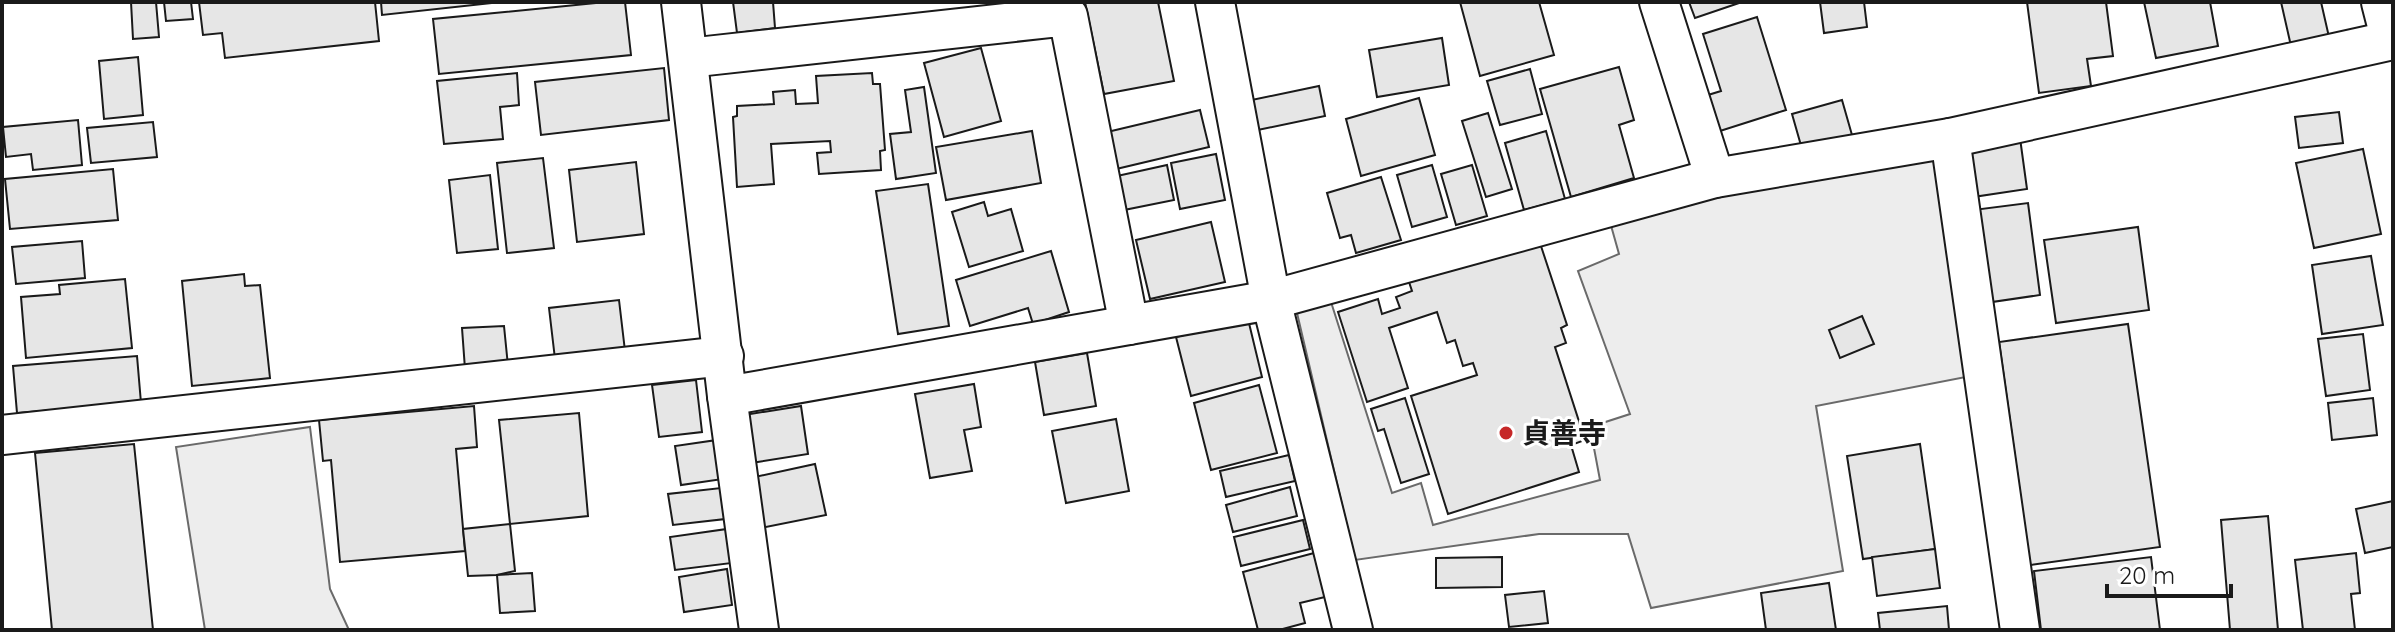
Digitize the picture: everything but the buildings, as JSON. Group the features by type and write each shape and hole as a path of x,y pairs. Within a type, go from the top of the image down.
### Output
{"main road":[{"path":"2384,2 2393,38"}],"street":[{"path":"681,2 727,396 759,630"},
{"path":"1215,2 1271,300 1353,630"},
{"path":"1659,2 1715,178"},
{"path":"688,58 1068,16 1129,325"},
{"path":"727,396 1271,300 1715,178 1950,138 2393,38"},
{"path":"1950,138 2020,630"},
{"path":"2,435 724,356"}],"shaded area":[{"path":"1937,156 1971,376 1816,406 1843,571 1651,608 1628,534 1539,534 1355,560 1297,313 1331,302 1392,493 1421,483 1433,525 1600,480 1590,427 1630,414 1578,271 1619,254 1610,222 1779,182"},
{"path":"310,427 330,589 349,630 205,630 176,447"}],"place":[{"name":"貞善寺","path":"1506,433"}]}
